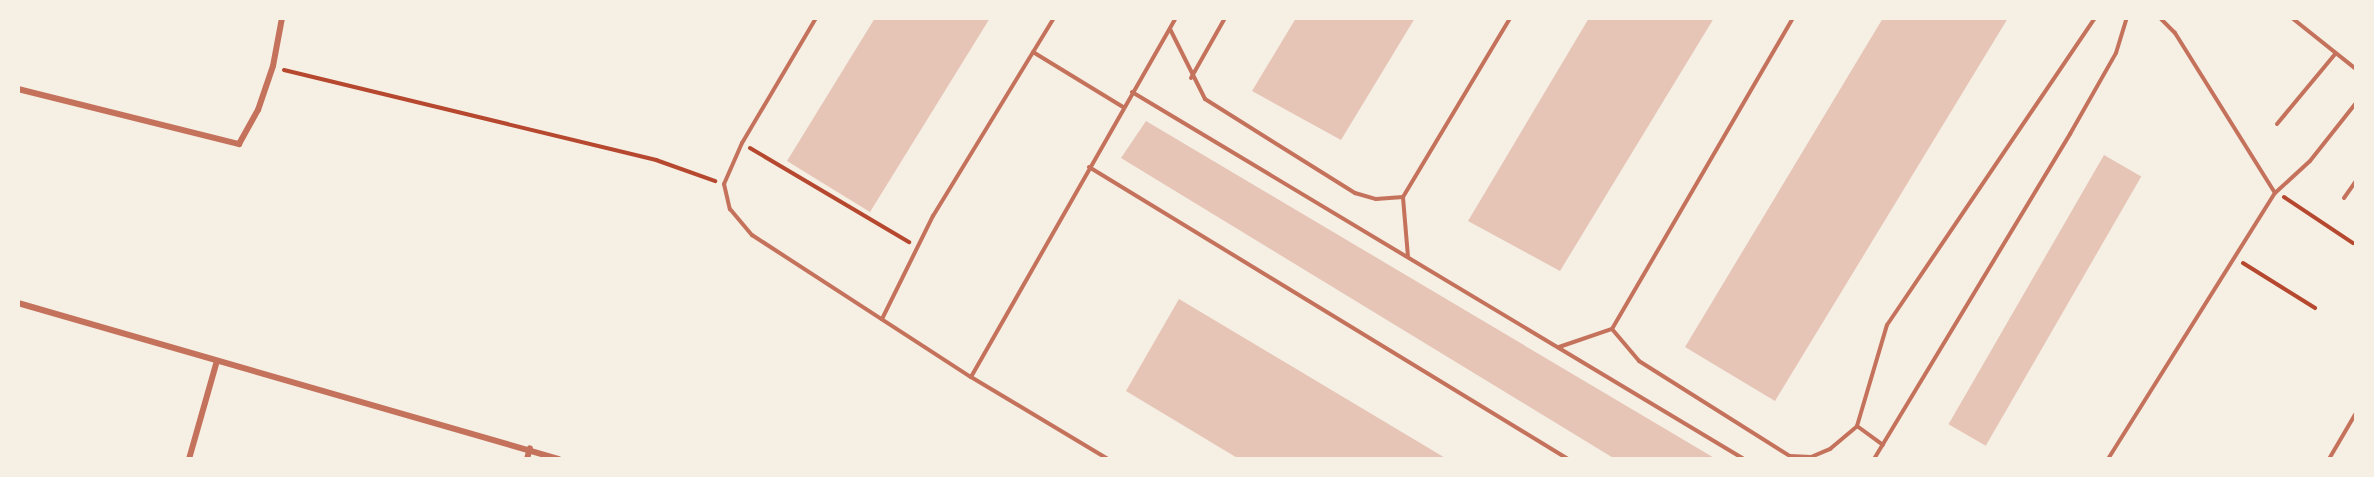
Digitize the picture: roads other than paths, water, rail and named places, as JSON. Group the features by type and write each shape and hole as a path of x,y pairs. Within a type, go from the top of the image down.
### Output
{"street":[{"path":"18,89 239,144 258,110 273,66 282,18"},
{"path":"18,303 530,448 559,459"},
{"path":"189,459 217,361"},
{"path":"527,459 530,448"}],"lane":[{"path":"816,18 742,143 724,184 730,210 752,235 971,377 1108,459"},
{"path":"882,319 918,247 1054,18"},
{"path":"971,377 1123,107 1176,18"},
{"path":"1191,78 1226,18"},
{"path":"1408,258 1403,197 1510,18"},
{"path":"1558,348 1612,329 1793,18"},
{"path":"1612,329 1639,362 1790,456 1810,457 1830,449 1857,426 1887,325 2095,18"},
{"path":"1874,459 2070,134 2116,52 2127,18"},
{"path":"2160,18 2175,33 2275,193"},
{"path":"2292,18 2356,69"},
{"path":"1170,29 1191,78 1205,99 1355,193 1376,199 1403,197"},
{"path":"1033,52 1123,107"},
{"path":"2277,124 2336,53"},
{"path":"1132,92 1743,459"},
{"path":"2109,459 2275,193 2310,161 2356,103"},
{"path":"1089,167 1568,459"},
{"path":"2344,198 2356,181"},
{"path":"2329,459 2356,413"},
{"path":"1857,426 1882,445"}]}
